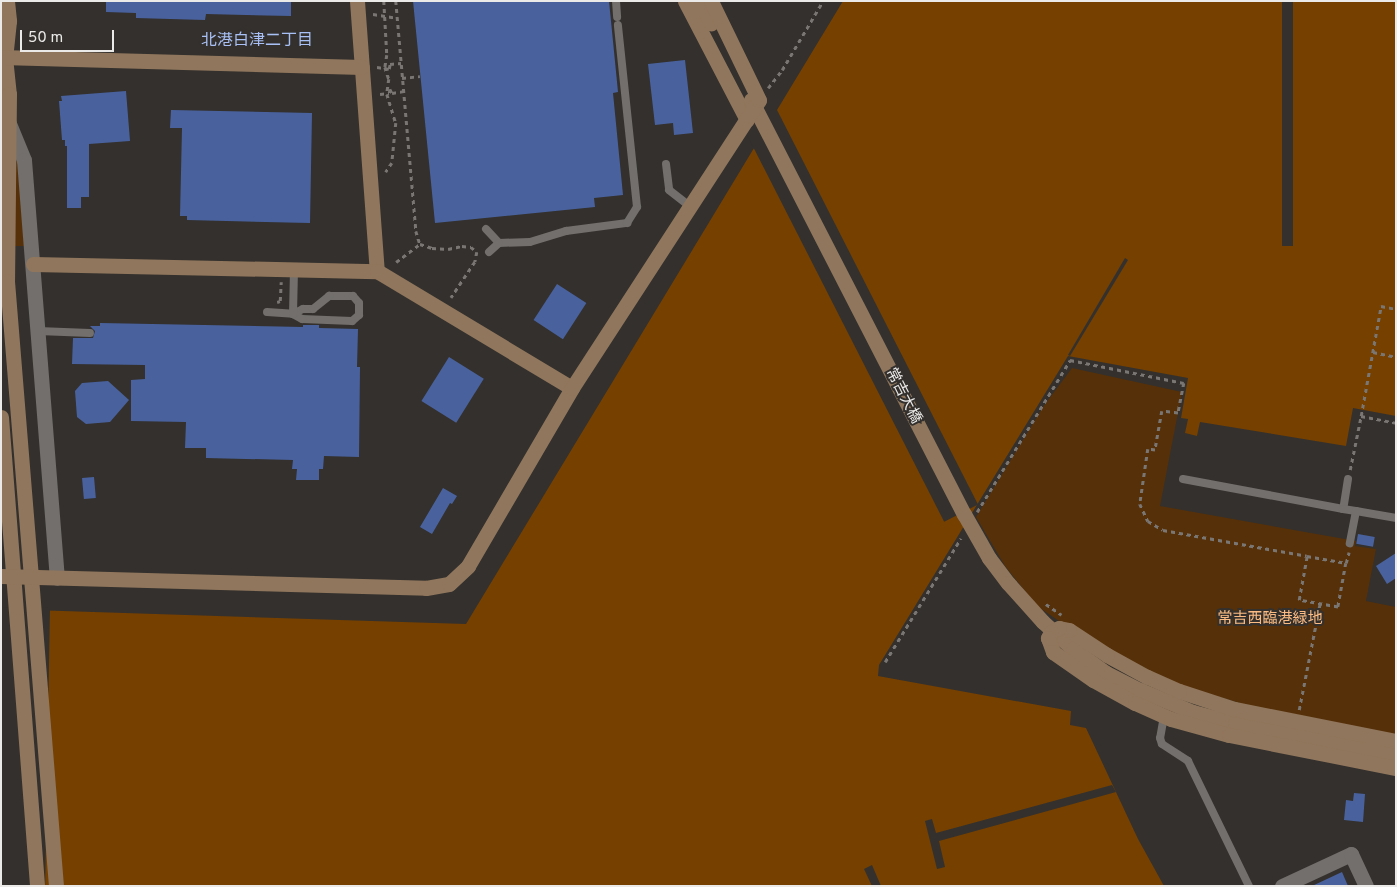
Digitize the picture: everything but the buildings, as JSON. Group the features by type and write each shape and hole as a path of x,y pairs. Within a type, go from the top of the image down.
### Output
{"street":[{"path":"7,1 9,21 2,55 9,94 8,281 56,886"},
{"path":"357,1 377,271"},
{"path":"685,1 747,120"},
{"name":"常吉大橋","path":"700,1 959,506 989,558 1025,603 1073,649 1106,673 1140,690 1193,712 1235,723 1396,755"},
{"path":"1,576 426,588 449,584 468,566 572,388 759,100 711,1"},
{"path":"2,55 362,67"},
{"path":"8,122 24,160 57,578"},
{"path":"33,264 377,271 572,388"},
{"path":"1,417 37,886"},
{"path":"1396,741 1234,709 1147,677 1107,655 1069,630 1059,628 1051,632 1048,644 1052,652 1093,680 1135,704 1164,716 1229,735 1396,768"},
{"path":"1282,886 1351,854 1366,886"}],"lane":[{"path":"489,252 499,243 530,242 566,231 627,223 637,207 616,1"},
{"path":"666,164 669,190 690,207"},
{"path":"486,229 499,243"},
{"path":"293,314 294,270"},
{"path":"267,312 293,314 302,318 352,321 359,315 359,303 353,296 329,296 313,309 303,309 293,314"},
{"path":"38,331 90,333"},
{"path":"1183,479 1396,518"},
{"path":"1343,509 1348,479"},
{"path":"1350,543 1356,511"},
{"path":"1164,716 1160,738 1162,744 1188,761 1250,886"}],"path":[{"path":"384,1 387,55 385,67 389,79 387,94 396,123 392,163 386,172"},
{"path":"396,1 416,231 420,244"},
{"path":"759,100 782,70 823,1"},
{"path":"373,14 398,18"},
{"path":"378,67 389,69 390,64 401,62"},
{"path":"402,78 420,76"},
{"path":"387,94 390,89 392,92 404,91"},
{"path":"380,94 387,94"},
{"path":"396,262 420,244"},
{"path":"420,244 432,248 448,249 462,246 471,247 477,252 475,262 451,298"},
{"path":"277,302 280,301 281,280"},
{"path":"1348,479 1381,306 1396,309"},
{"path":"1373,352 1396,357"},
{"path":"972,520 1070,360 1184,384 1178,413 1162,411 1155,450 1148,449 1140,504 1148,521 1163,530 1346,563 1338,607 1300,600 1307,556"},
{"path":"1360,416 1396,422"},
{"path":"885,662 962,536"},
{"path":"1297,716 1320,603"}],"green space":[{"path":"17,161 27,246 14,246 13,162"},
{"name":"常吉西臨港緑地","path":"1072,368 1182,392 1160,506 1356,541 1355,546 1376,549 1366,601 1396,607 1396,738 1301,721 1162,680 1062,623 1037,606 1005,566 976,517 1043,407"}],"shaded area":[{"path":"843,1 1396,1 1396,416 1353,408 1346,446 1200,422 1197,436 1185,433 1188,419 1181,418 1188,378 1068,356 879,665 878,676 1071,711 1070,725 1086,728 1138,839 1164,886 1,886 1,609 466,624"}],"pier":[{"path":"1282,1 1293,1 1293,246 1282,246"},
{"path":"776,108 978,504 944,522 742,125"},
{"path":"1125,258 1128,260 1070,356 1068,355"},
{"path":"1,607 50,608 45,886 1,886"},
{"path":"1112,785 1116,792 939,841 945,867 937,869 925,821 932,819 936,833"},
{"path":"872,865 881,886 872,886 864,869"}],"district":[{"name":"北港白津二丁目","path":"257,41"}]}
